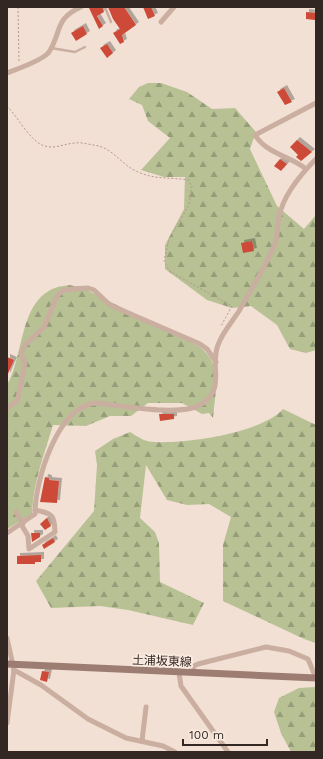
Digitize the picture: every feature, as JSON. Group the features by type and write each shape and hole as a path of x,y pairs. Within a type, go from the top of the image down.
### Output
{"main road":[{"name":"土浦坂東線","path":"11,666 316,678"}],"street":[{"path":"7,73 44,56 49,52 58,28 66,16 81,7"},
{"path":"161,22 174,7"},
{"path":"306,169 293,160 273,152 255,135 316,103"},
{"path":"7,533 34,516 35,498 40,475 62,425 76,410 86,404 95,403 160,411 190,408 199,405 210,397 217,380 217,345 239,310 275,244 279,216 288,194 306,169 316,159"},
{"path":"7,408 16,402 18,398 25,363 21,353 25,345 44,327 57,296 62,291 71,289 88,288 94,290 110,305 200,344 207,349 216,362"},
{"path":"16,512 28,536 29,549 55,532 53,516 35,510"},
{"path":"7,638 11,666 7,723"},
{"path":"192,673 194,666 198,664 273,647 289,651 308,659 316,678"},
{"path":"11,666 42,685 88,719 118,735 169,748 175,752"},
{"path":"179,673 181,686 228,752"},
{"path":"142,741 146,707"}],"lane":[{"path":"105,7 111,22"},
{"path":"51,48 75,52 85,47"}],"path":[{"path":"18,7 19,68"},
{"path":"7,106 32,136 42,145 55,148 75,143 95,145 106,148 118,156 132,169 139,172 158,178 188,180 192,186 188,205 169,239 164,261 169,270 176,275 232,306"}],"green space":[{"path":"148,83 161,83 187,92 212,109 235,108 256,132 250,149 277,206 304,229 316,215 316,350 306,353 290,349 277,325 251,306 232,308 207,300 165,269 165,245 184,209 185,177 164,177 141,170 170,138 148,121 142,105 129,99 139,87"},
{"path":"70,285 85,289 200,347 208,355 215,371 216,389 213,418 209,413 202,414 182,403 148,403 131,416 110,416 86,426 53,425 34,491 32,514 7,529 7,385 17,360 28,317 35,305 43,295 55,288"},
{"path":"283,409 316,425 316,643 304,639 223,601 223,545 231,517 209,504 187,505 167,500 146,465 140,518 155,532 159,543 160,582 204,603 193,625 128,610 100,606 51,608 36,581 94,511 97,465 95,451 113,439 130,432 151,442 169,442 204,439 241,431 258,425 273,417"},
{"path":"316,687 316,752 291,752 281,733 274,712 279,698 299,688"}],"building":[{"path":"102,7 104,12 97,16 103,26 99,29 89,8"},
{"path":"108,7 124,7 136,25 122,35 124,42 120,44 113,33 120,29 113,19"},
{"path":"143,7 151,7 155,16 148,19"},
{"path":"306,12 316,13 315,20 306,19"},
{"path":"83,26 87,34 76,41 71,33"},
{"path":"107,44 113,53 107,58 100,48"},
{"path":"284,88 292,102 285,105 277,92"},
{"path":"297,140 312,152 301,161 296,157 298,155 290,147"},
{"path":"280,159 287,164 281,171 274,166"},
{"path":"252,241 254,251 243,253 241,243"},
{"path":"7,357 14,360 7,376"},
{"path":"159,414 174,414 174,419 160,421"},
{"path":"45,477 49,478 49,480 59,481 57,503 40,502"},
{"path":"47,518 51,526 45,530 40,524"},
{"path":"31,533 40,533 40,537 32,542"},
{"path":"53,538 55,542 44,549 42,545"},
{"path":"41,555 41,562 35,562 35,564 17,564 17,556"},
{"path":"42,671 49,672 47,682 40,680"}]}
